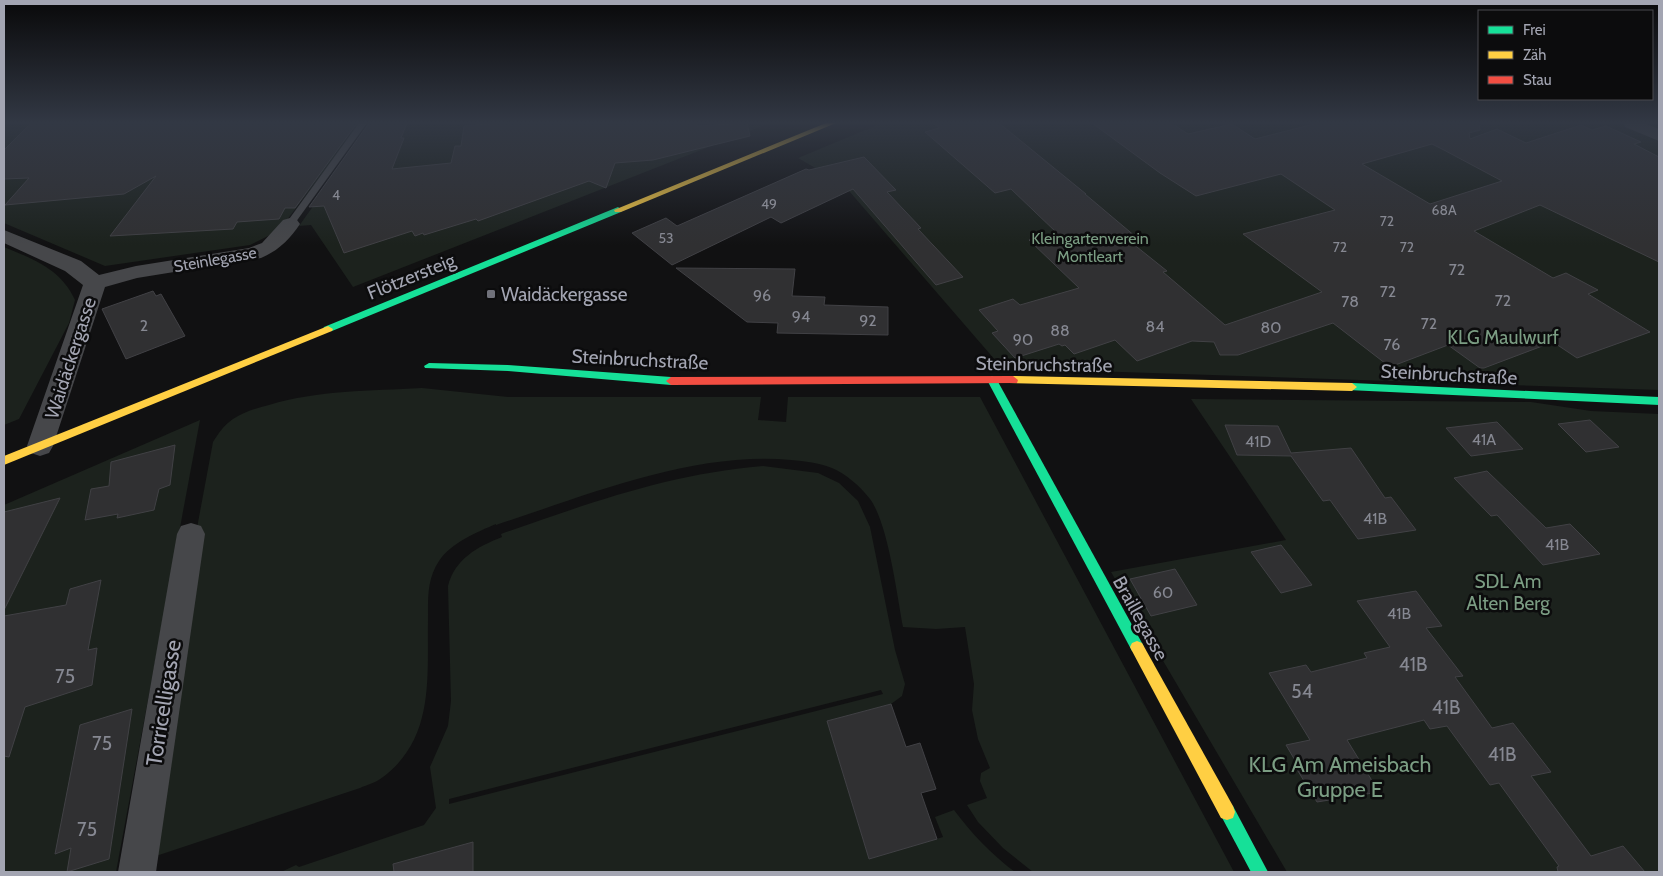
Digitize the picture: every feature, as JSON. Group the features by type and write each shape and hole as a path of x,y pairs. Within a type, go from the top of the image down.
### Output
{"street":[{"name":"Flötzersteig","path":"4,461 732,164"},
{"name":"Steinlegasse","path":"95,283 136,272 254,254 269,247 290,224"},
{"name":"Waidäckergasse","path":"4,236 73,266 95,283 40,446"},
{"name":"Steinbruchstraße","path":"429,366 508,368 658,381 992,380 1389,388 1659,401"},
{"name":"Braillegasse","path":"992,380 1260,872"},
{"name":"Torricelligasse","path":"137,872 191,534"}],"lane":[{"name":"Steinlegasse","path":"290,224 333,164"}],"green space":[{"path":"4,164 330,164 283,225 274,233 250,245 105,266 4,223"},
{"path":"343,164 666,164 353,287 311,225 299,226"},
{"path":"808,164 1659,164 1659,390 1002,368 843,184"},
{"path":"4,247 45,266 62,280 75,300 69,323 19,419 4,425"},
{"path":"422,388 508,397 761,397 758,420 786,422 788,397 980,397 1234,872 1033,872 1003,848 978,822 967,805 987,798 980,781 981,773 990,768 978,739 972,710 974,684 965,627 936,629 903,627 891,560 882,525 870,499 852,481 827,466 791,460 754,459 716,462 641,478 496,524 457,543 439,561 430,582 425,705 420,725 412,744 400,761 381,779 360,788 156,856 194,544 213,442 224,427 233,419 264,406 307,396"},
{"name":"SDL Am Alten Berg","path":"1191,399 1531,402 1591,411 1659,414 1659,872 1287,872 1111,572 1286,540"},
{"path":"200,420 116,872 4,872 4,505"},
{"path":"763,466 818,473 839,483 858,501 870,527 895,650 905,684 902,696 891,704 827,721 869,859 943,837 935,817 954,810 982,843 1015,872 473,872 473,843 418,857 418,872 281,872 296,865 299,867 424,825 436,808 430,767 448,726 451,701 448,586 456,568 468,555 502,537 501,534 598,501 662,483 728,470","holes":["881,690 883,694 449,804 449,799"]}],"building":[{"path":"4,164 327,164 295,208 285,208 279,219 237,222 233,229 110,236 156,176 124,194 5,205 29,178 4,179"},
{"path":"340,164 394,164 392,169 442,164 615,164 606,188 589,181 478,221 476,219 424,235 423,233 415,236 412,231 344,253 324,206 309,207"},
{"path":"835,164 871,164 896,190 887,192 921,228 918,229 963,277 936,285 853,189 781,223 771,217 672,265 632,233 666,218 677,226 806,169 809,170"},
{"path":"962,164 1049,164 1136,237 1127,239 1167,271 1163,272 1225,325 1322,292 1243,234 1335,210 1281,174 1196,196 1148,164 1362,164 1430,204 1502,181 1470,164 1659,164 1659,262 1540,205 1474,231 1553,278 1566,273 1598,290 1588,294 1650,332 1577,358 1553,342 1484,368 1480,368 1448,345 1390,367 1333,323 1238,355 1220,355 1214,342 1192,341 1137,361 1115,340 1074,354 1065,345 1059,344 1015,358 992,333 998,331 979,310 1013,299 1020,305 1079,288 1029,240 1057,233 1011,189 995,193"},
{"path":"676,268 795,269 792,296 825,297 824,305 888,307 888,335 777,333 778,323 747,322"},
{"path":"153,291 156,296 161,294 185,336 126,359 102,309"},
{"path":"1590,420 1619,447 1586,452 1558,424"},
{"path":"1497,422 1523,449 1471,456 1446,428"},
{"path":"1225,425 1278,426 1291,453 1351,448 1385,498 1391,497 1416,530 1358,539 1330,500 1323,501 1291,456 1237,455"},
{"path":"175,445 170,485 159,489 154,510 117,518 118,514 85,520 91,489 109,486 111,462"},
{"path":"1487,471 1546,528 1570,524 1600,554 1543,565 1497,515 1491,516 1454,478"},
{"path":"60,498 4,610 4,512"},
{"path":"1281,545 1312,585 1281,593 1251,552"},
{"path":"1175,569 1197,605 1151,616 1130,579"},
{"path":"101,580 88,650 97,648 92,685 25,707 9,757 4,756 4,616 66,605 70,589"},
{"path":"1416,591 1442,626 1426,628 1463,676 1455,677 1492,728 1513,723 1551,772 1531,776 1591,856 1623,846 1645,872 1558,872 1557,867 1559,866 1499,783 1490,785 1447,726 1430,729 1424,720 1347,740 1379,792 1317,802 1293,763 1296,762 1286,745 1310,740 1269,673 1306,665 1311,672 1367,658 1364,653 1390,647 1357,601"},
{"path":"891,704 906,747 920,743 936,789 921,793 937,839 869,859 827,721"},
{"path":"132,709 109,859 67,872 71,848 55,854 80,725"},
{"path":"473,842 473,872 394,872 393,864"}],"traffic: fast":[{"path":"328,329 618,210"},
{"path":"429,366 508,368 671,381"},
{"path":"992,380 1137,647"},
{"path":"1352,387 1659,401"},
{"path":"1227,812 1260,872"}],"traffic: slow":[{"path":"618,210 731,164"},
{"path":"4,461 328,329"},
{"path":"1013,380 1352,387"},
{"path":"1137,647 1227,812"}],"traffic: jam":[{"path":"671,381 1013,380"}],"place":[{"name":"Waidäckergasse","path":"491,294"}],"park label":[{"name":"Kleingartenverein Montleart","path":"1090,247"},
{"name":"KLG Maulwurf","path":"1503,337"},
{"name":"KLG Am Ameisbach Gruppe E","path":"1340,776"}]}
